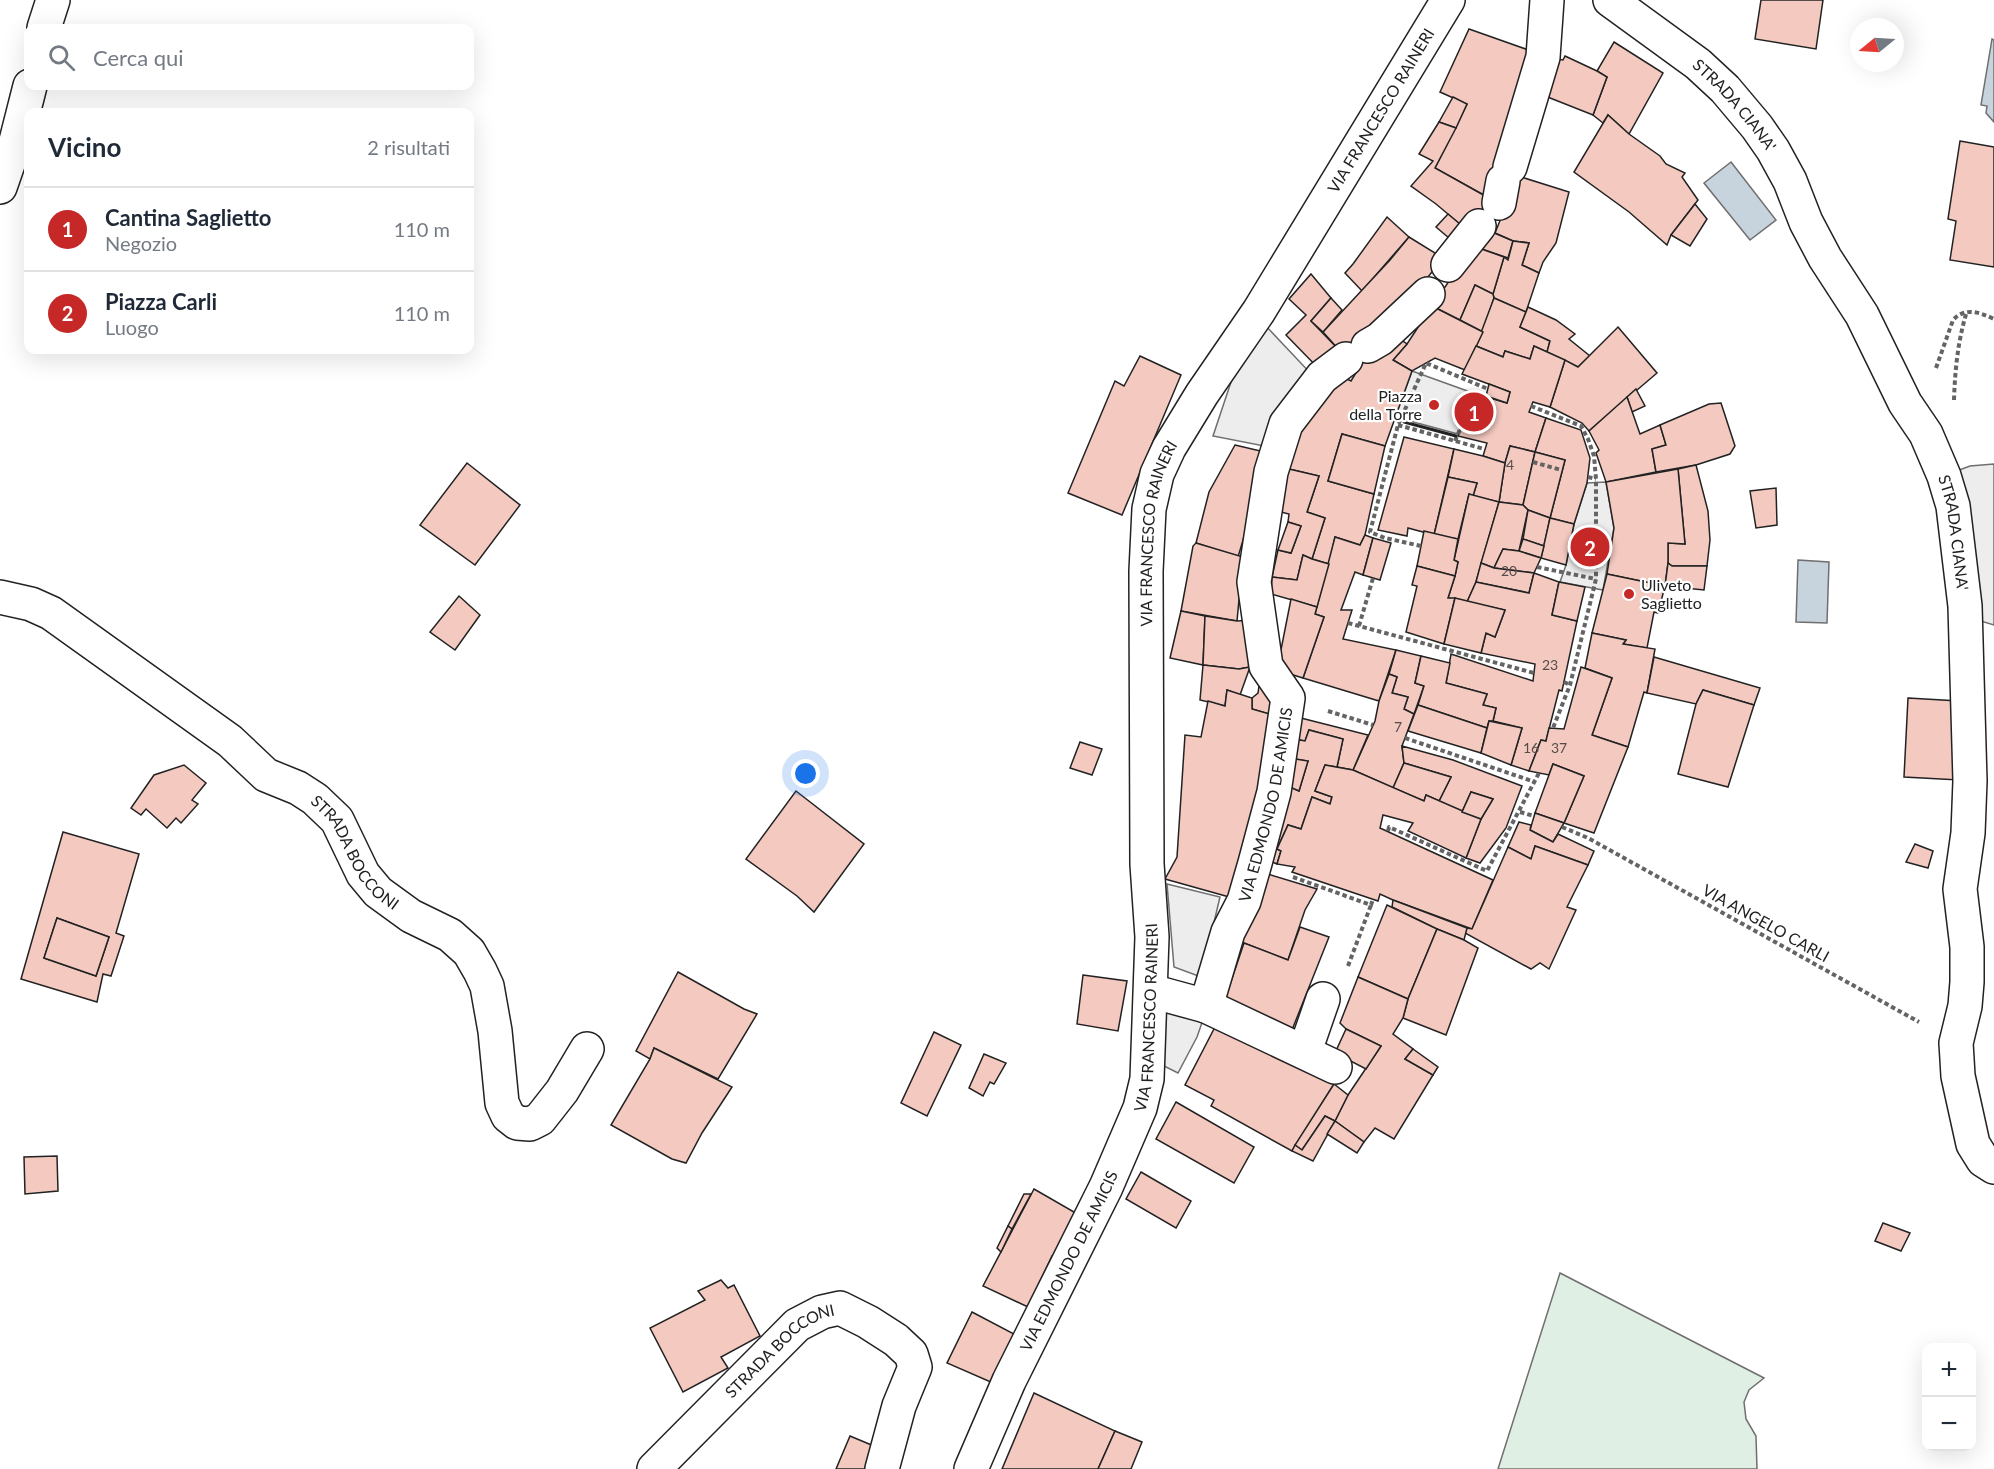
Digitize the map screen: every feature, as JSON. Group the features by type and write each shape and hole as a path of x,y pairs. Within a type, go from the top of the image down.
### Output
{"street":[{"path":"45,24 53,0"},
{"name":"VIA FRANCESCO RAINERI","path":"1126,1142 1140,1108 1147,1078 1152,937 1147,853 1146,571 1149,509 1157,474 1168,448 1259,311 1448,0"},
{"path":"1448,265 1498,194 1544,57 1547,0"},
{"name":"STRADA CIANA'","path":"1610,0 1681,51 1716,80 1757,127 1781,165 1806,222 1826,258 1862,315 1905,403 1926,434 1944,476 1953,506 1965,606 1968,662 1970,781 1968,833 1960,889 1967,947 1967,982 1965,1006 1956,1043 1958,1076 1973,1144 1983,1160 1994,1167"},
{"path":"24,108 29,90"},
{"path":"0,187 24,110"},
{"name":"VIA EDMONDO DE AMICIS","path":"1206,1006 1228,932 1244,901 1256,863 1274,792 1288,698 1266,666 1254,582 1271,472 1286,424 1322,377 1380,339 1428,294"},
{"path":"1963,468 1986,623 1983,652 1978,658 1968,662"},
{"name":"STRADA BOCCONI","path":"0,597 31,604 51,613 230,741 266,775 298,788 315,799 337,819 363,874 378,892 411,916 450,935 469,952 487,986 495,1030 502,1103 508,1116 518,1123 530,1124 540,1119 562,1091 587,1049"},
{"path":"1151,991 1206,1006 1335,1067"},
{"path":"1305,1051 1323,999"},
{"name":"VIA EDMONDO DE AMICIS","path":"970,1469 1009,1381 1106,1187 1126,1142"},
{"name":"STRADA BOCCONI","path":"654,1469 797,1325 822,1312 840,1308 896,1340 911,1354 915,1367 899,1406 882,1469"}],"path":[{"path":"1958,314 1967,311 1977,312 1994,319"},
{"path":"1954,401 1955,368 1961,328 1967,311"},
{"path":"1421,546 1384,539 1370,532 1398,425 1426,363 1488,389"},
{"path":"1531,406 1581,426 1594,456 1596,479 1596,579 1570,685 1553,728"},
{"path":"1398,425 1484,449"},
{"path":"1455,441 1461,427"},
{"path":"1533,462 1561,470"},
{"path":"1588,477 1596,479"},
{"path":"1537,567 1596,579"},
{"path":"1359,626 1373,578"},
{"path":"1348,623 1534,673"},
{"path":"1564,682 1570,685"},
{"path":"1405,738 1534,783"},
{"path":"1388,831 1389,827 1487,871 1539,773"},
{"path":"1520,812 1534,816"},
{"name":"VIA ANGELO CARLI","path":"1562,826 1956,1043"},
{"path":"1256,863 1371,905"},
{"path":"1346,971 1372,899"}],"green space":[{"path":"1560,1273 1764,1378 1749,1390 1744,1402 1746,1419 1756,1436 1757,1469 1498,1469"}],"shaded area":[{"path":"1992,39 1994,40 1994,122 1986,113 1987,106 1981,105"},
{"path":"1731,162 1776,220 1750,240 1704,183"},
{"path":"1264,324 1315,378 1274,448 1213,436 1238,361"},
{"name":"Piazza della Torre","path":"1412,371 1473,393 1458,434 1395,417"},
{"path":"1994,464 1994,625 1974,619 1954,472 1970,466"},
{"path":"1606,482 1614,528 1603,590 1560,582 1587,483"},
{"path":"1798,560 1829,562 1827,623 1796,622"},
{"path":"1167,884 1220,897 1201,977 1174,967"},
{"path":"1162,999 1204,1017 1197,1037 1178,1073 1156,1062"}],"building":[{"path":"1761,0 1823,0 1816,49 1755,39"},
{"path":"1469,29 1537,53 1491,199 1435,168 1467,104 1440,92"},
{"path":"1614,42 1663,73 1629,134 1608,115 1603,123 1593,115 1607,77 1597,71"},
{"path":"1565,56 1607,77 1593,115 1540,94 1551,58 1563,60"},
{"path":"1453,97 1467,104 1456,128 1439,122"},
{"path":"1608,115 1629,134 1660,156 1666,164 1685,173 1682,177 1698,200 1671,235 1667,245 1629,212 1574,172"},
{"path":"1439,122 1456,128 1435,168 1487,197 1483,208 1467,230 1411,186 1433,161 1419,154"},
{"path":"1960,141 1994,147 1994,267 1950,260 1956,221 1948,219"},
{"path":"1518,176 1569,192 1556,243 1543,262 1539,273 1522,265 1529,243 1513,241 1495,233"},
{"path":"1695,204 1707,219 1690,246 1671,235"},
{"path":"1448,214 1467,230 1456,244 1436,227"},
{"path":"1387,217 1409,237 1362,291 1345,273"},
{"path":"1485,229 1513,241 1508,258 1473,246"},
{"path":"1409,237 1443,258 1368,353 1356,372 1323,332"},
{"path":"1513,241 1529,243 1522,265 1539,273 1526,312 1494,298 1493,294 1504,257 1508,260"},
{"path":"1473,246 1504,257 1493,294 1475,285 1460,320 1432,306"},
{"path":"1311,274 1331,298 1311,321 1340,351 1321,371 1286,335 1306,315 1289,299"},
{"path":"1475,285 1493,294 1494,298 1483,332 1460,320"},
{"path":"1331,298 1342,310 1323,332 1311,321"},
{"path":"1494,298 1526,312 1520,327 1550,341 1547,352 1534,346 1530,359 1505,351 1503,357 1476,346"},
{"path":"1432,306 1483,332 1465,370 1435,358 1412,371 1393,360 1407,344"},
{"path":"1528,307 1556,320 1575,334 1569,339 1590,356 1578,367 1547,352 1550,341 1520,327"},
{"path":"1618,327 1657,373 1589,431 1582,423 1550,407 1565,360 1578,367"},
{"path":"1397,337 1407,344 1393,360 1412,371 1385,446 1342,434 1328,481 1374,494 1365,535 1360,545 1335,537 1329,564 1312,559 1325,518 1307,512 1319,476 1289,469 1287,440 1337,374 1351,381 1368,353 1381,358"},
{"path":"1476,346 1503,357 1505,351 1530,359 1534,346 1565,360 1550,407 1533,402 1529,412 1546,418 1535,452 1510,446 1505,463 1483,456 1487,443 1458,436 1473,393 1507,403 1510,392 1462,374"},
{"path":"1140,356 1181,375 1122,515 1068,493 1115,381 1124,386"},
{"path":"1489,384 1510,392 1507,403 1486,396"},
{"path":"1636,389 1645,406 1632,412 1627,397"},
{"path":"1627,397 1640,434 1660,425 1666,445 1652,449 1656,472 1606,482 1596,453 1599,450 1589,431"},
{"path":"1721,403 1735,446 1730,454 1696,465 1656,472 1652,449 1666,445 1660,425 1709,404"},
{"path":"1546,418 1581,430 1590,458 1587,483 1574,524 1550,518 1565,460 1535,452"},
{"path":"1342,434 1385,446 1374,494 1328,481"},
{"path":"1404,437 1454,449 1434,535 1408,528 1407,536 1378,530"},
{"path":"1235,445 1269,453 1238,557 1196,543 1209,492"},
{"path":"1510,446 1535,452 1523,505 1499,502"},
{"path":"1454,449 1505,463 1499,502 1473,496 1477,483 1448,477"},
{"path":"1535,452 1565,460 1550,518 1528,510 1523,505"},
{"path":"467,463 520,505 475,565 420,525"},
{"path":"1696,465 1708,511 1710,540 1707,566 1672,566 1668,563 1668,543 1685,544 1678,469"},
{"path":"1289,469 1319,476 1307,512 1325,518 1312,559 1303,555 1297,580 1272,577 1278,550 1291,553 1301,526 1288,522 1289,514 1277,511"},
{"path":"1678,469 1685,544 1668,543 1665,586 1607,574 1614,528 1606,482"},
{"path":"1448,477 1477,483 1473,496 1469,494 1458,539 1434,535"},
{"path":"1776,488 1777,525 1756,528 1750,491"},
{"path":"1469,494 1499,502 1476,582 1467,602 1448,598 1458,562 1454,560"},
{"path":"1499,502 1523,505 1528,510 1519,551 1503,549 1494,568 1481,563"},
{"path":"1528,510 1550,518 1544,546 1523,539"},
{"path":"1550,518 1574,524 1566,565 1541,558"},
{"path":"1288,522 1301,526 1291,553 1278,550"},
{"path":"1424,531 1458,539 1454,560 1458,562 1455,576 1417,566"},
{"path":"1365,535 1373,538 1363,575 1355,572 1341,610 1352,610 1343,639 1396,650 1379,701 1303,678 1324,617 1315,614 1335,537 1360,545"},
{"path":"1373,538 1391,543 1380,580 1363,575"},
{"path":"1523,539 1544,546 1541,558 1519,551"},
{"path":"1196,543 1243,557 1237,621 1181,611 1193,546"},
{"path":"1503,549 1541,558 1534,573 1494,568"},
{"path":"1303,555 1329,564 1317,607 1271,594 1272,577 1297,580"},
{"path":"1481,563 1494,568 1534,573 1529,593 1476,582"},
{"path":"1668,563 1672,566 1707,566 1704,590 1665,586"},
{"path":"1417,566 1455,576 1448,598 1455,598 1444,644 1406,632 1417,586 1412,585"},
{"path":"1534,573 1559,582 1552,615 1577,621 1562,691 1559,690 1546,741 1541,740 1529,771 1511,765 1522,728 1493,721 1496,708 1483,705 1487,694 1446,683 1451,654 1533,681 1535,664 1481,653 1486,633 1495,637 1505,610 1467,602 1476,582 1529,593"},
{"path":"1607,574 1665,586 1658,613 1654,612 1647,648 1623,644 1626,640 1592,633"},
{"path":"1559,582 1585,587 1577,621 1552,615"},
{"path":"459,596 480,615 455,650 430,632"},
{"path":"1455,598 1505,610 1495,637 1486,633 1481,653 1444,644"},
{"path":"1291,599 1317,607 1315,614 1324,617 1303,678 1277,670"},
{"path":"1181,611 1205,616 1203,665 1170,658"},
{"path":"1205,616 1237,621 1252,620 1250,667 1239,669 1203,665"},
{"path":"1592,633 1626,640 1623,644 1655,649 1647,693 1644,692 1628,747 1592,735 1612,678 1585,668"},
{"path":"1396,650 1421,656 1415,683 1424,686 1414,714 1404,709 1408,697 1392,693 1397,677 1389,674"},
{"path":"1421,656 1450,663 1446,683 1487,694 1483,705 1496,708 1493,721 1489,721 1487,728 1418,705 1424,686 1415,683"},
{"path":"1654,657 1760,688 1754,705 1703,690 1696,704 1647,693"},
{"path":"1203,665 1239,669 1250,667 1240,695 1227,690 1225,706 1200,700"},
{"path":"1581,667 1612,678 1592,735 1628,747 1594,833 1564,823 1584,776 1553,764 1549,775 1529,771 1541,740 1546,741 1549,728 1564,729"},
{"path":"1389,674 1397,677 1392,693 1408,697 1404,709 1414,714 1402,746 1404,763 1393,788 1353,770 1375,721 1379,701"},
{"path":"1259,686 1272,689 1273,715 1252,709 1252,698 1258,693"},
{"path":"1227,690 1252,698 1252,709 1273,715 1240,900 1165,879 1177,857 1185,735 1201,737 1208,701 1225,706"},
{"path":"1703,690 1754,705 1728,787 1678,774 1696,704"},
{"path":"1908,698 1959,701 1959,780 1904,777"},
{"path":"1418,705 1487,728 1481,753 1408,731"},
{"path":"1293,716 1368,735 1353,770 1337,767 1343,739 1309,730 1305,741 1289,738"},
{"path":"1489,721 1522,728 1511,765 1481,753"},
{"path":"1309,730 1343,739 1337,767 1325,765 1315,791 1332,797 1330,804 1312,797 1301,829 1288,825 1277,849 1281,851 1277,864 1265,859 1281,783 1299,791 1308,761 1283,757 1289,738 1305,741"},
{"path":"1080,742 1102,749 1092,775 1070,768"},
{"path":"1402,746 1453,760 1522,786 1506,828 1480,863 1466,858 1481,819 1493,799 1471,792 1462,812 1439,801 1451,777 1404,763"},
{"path":"1283,757 1308,761 1299,791 1281,783"},
{"path":"1404,763 1451,777 1439,801 1426,795 1424,801 1393,788"},
{"path":"1553,764 1584,776 1564,823 1535,813"},
{"path":"184,765 206,783 192,800 198,804 181,823 176,818 167,828 146,809 141,815 131,808 154,775"},
{"path":"1325,765 1353,770 1424,801 1426,795 1481,819 1466,858 1408,831 1413,823 1383,815 1380,828 1493,880 1472,929 1380,894 1378,901 1292,872 1295,867 1277,864 1281,851 1277,849 1288,825 1301,829 1312,797 1330,804 1332,797 1315,791"},
{"path":"796,791 864,844 814,912 797,896 746,859"},
{"path":"1471,792 1493,799 1481,819 1462,812"},
{"path":"1535,813 1564,823 1553,842 1530,830"},
{"path":"1519,822 1531,825 1530,830 1553,842 1558,834 1594,851 1588,865 1535,846 1531,859 1508,847"},
{"path":"63,832 139,854 116,933 124,936 111,976 103,974 97,1002 21,979","holes":["57,918 109,937 96,976 44,958"]},
{"path":"1915,844 1933,851 1928,868 1906,862"},
{"path":"1535,846 1588,865 1567,907 1576,910 1549,969 1540,963 1531,969 1465,933 1467,928 1472,929 1508,847 1531,859"},
{"path":"1258,871 1317,889 1305,910 1288,960 1244,943 1235,942"},
{"path":"1393,900 1467,928 1464,940 1392,907"},
{"path":"1387,905 1437,929 1408,999 1358,977"},
{"path":"57,918 109,937 96,976 44,958"},
{"path":"1300,927 1329,937 1290,1035 1223,1005 1244,943 1288,960"},
{"path":"1437,929 1478,948 1446,1035 1403,1018 1408,999"},
{"path":"678,972 757,1014 718,1079 654,1048 650,1059 636,1051"},
{"path":"1083,975 1127,981 1118,1031 1077,1024"},
{"path":"1358,977 1408,999 1403,1018 1393,1034 1413,1049 1405,1059 1433,1075 1394,1139 1375,1128 1364,1142 1335,1121 1348,1095 1381,1046 1346,1029 1340,1023"},
{"path":"1215,1027 1252,1046 1254,1042 1334,1084 1292,1151 1211,1106 1214,1100 1185,1085"},
{"path":"1346,1029 1381,1046 1366,1069 1335,1053"},
{"path":"934,1032 961,1045 927,1116 901,1103"},
{"path":"654,1048 732,1087 702,1133 686,1163 672,1159 611,1125 650,1059"},
{"path":"1413,1049 1438,1067 1433,1075 1405,1059"},
{"path":"984,1054 1006,1063 994,1084 990,1082 983,1096 969,1088"},
{"path":"1334,1084 1348,1095 1335,1121 1325,1116 1302,1150 1295,1145"},
{"path":"1176,1102 1254,1147 1234,1183 1156,1139"},
{"path":"1325,1116 1335,1121 1313,1161 1292,1151 1295,1145 1302,1150"},
{"path":"1335,1121 1364,1142 1357,1153 1327,1134"},
{"path":"57,1156 58,1191 25,1194 24,1157"},
{"path":"1141,1172 1191,1201 1176,1228 1126,1199"},
{"path":"1034,1189 1081,1216 1058,1260 1052,1256 1028,1307 983,1286"},
{"path":"1024,1194 1031,1194 1012,1229 1008,1226"},
{"path":"1883,1223 1910,1233 1901,1251 1875,1241"},
{"path":"1008,1226 1012,1229 1001,1252 997,1248"},
{"path":"721,1280 728,1288 734,1285 760,1336 721,1357 728,1368 683,1392 650,1328 705,1300 698,1291"},
{"path":"972,1312 1014,1334 993,1383 947,1363"},
{"path":"1034,1393 1115,1431 1098,1469 1002,1469"},
{"path":"1115,1431 1142,1442 1131,1469 1098,1469"},
{"path":"850,1436 881,1449 874,1469 836,1469"}],"wall":[{"path":"1404,422 1456,436"}],"place":[{"name":"Piazza della Torre","path":"1434,405"},
{"name":"Cantina Saglietto","path":"1474,412"},
{"name":"Piazza Carli","path":"1590,547"},
{"name":"Uliveto Saglietto","path":"1629,594"}]}
